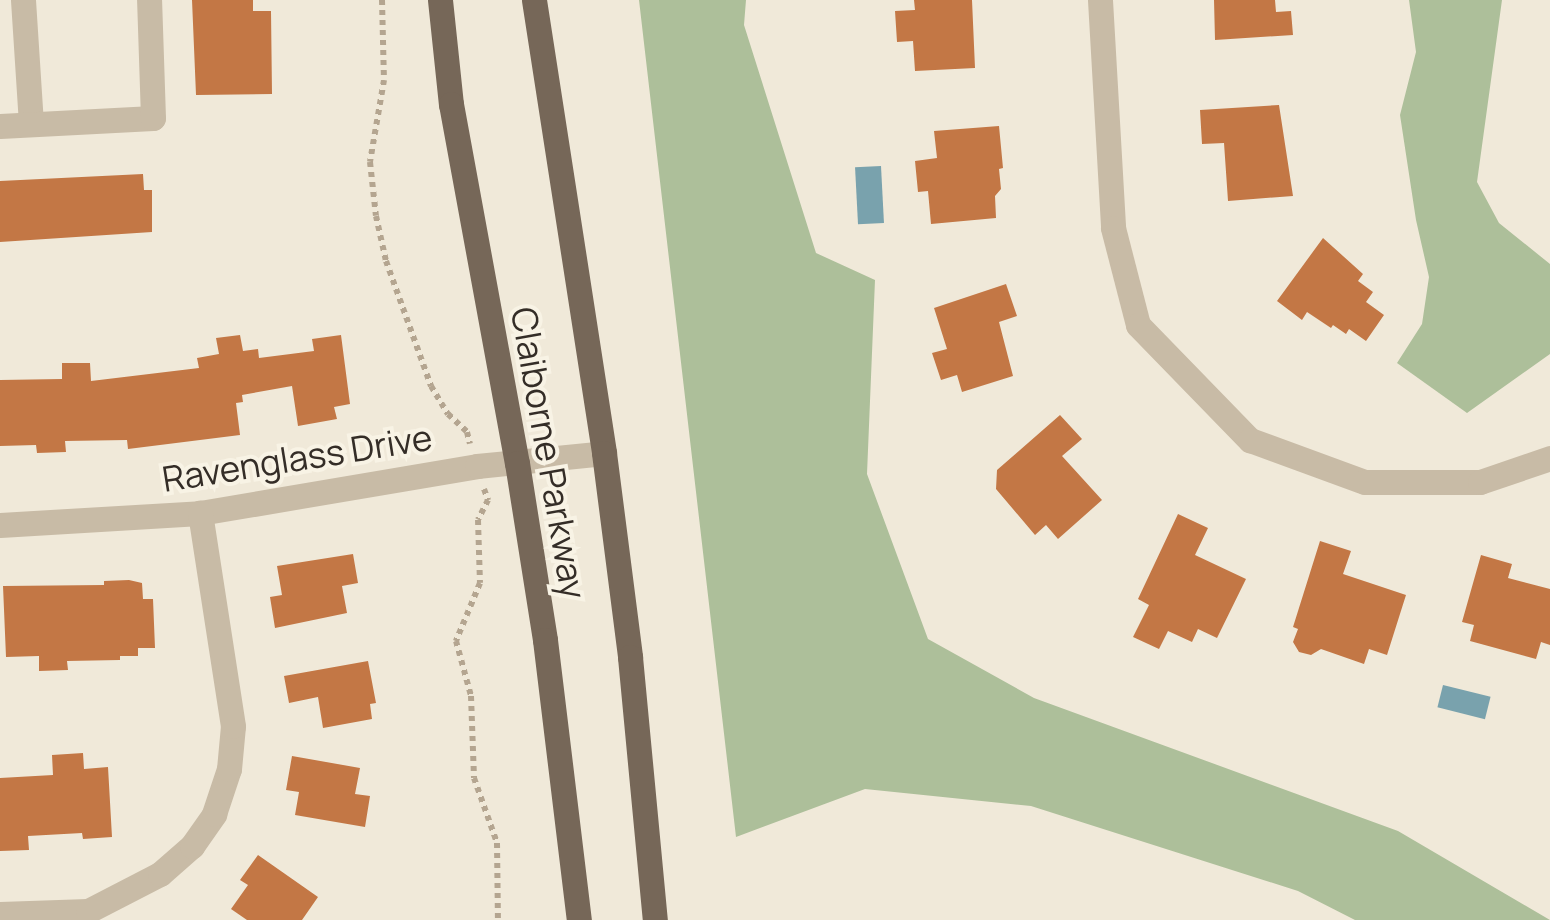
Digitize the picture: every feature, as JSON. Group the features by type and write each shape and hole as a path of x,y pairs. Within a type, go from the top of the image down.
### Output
{"main road":[{"name":"Claiborne Parkway","path":"440,0 451,104 518,463 545,640 578,920"},
{"name":"Claiborne Parkway","path":"534,0 604,453 630,657 655,920"}],"street":[{"path":"24,0 31,124"},
{"path":"0,126 154,118 149,0"},
{"path":"1100,0 1113,228 1138,325 1250,440 1365,482 1480,482 1550,458"},
{"name":"Ravenglass Drive","path":"0,525 200,514 477,466 604,453"},
{"path":"0,914 88,910 160,874 192,846 214,814 229,769 233,726 200,514"}],"green space":[{"path":"639,0 746,0 744,25 816,253 875,280 867,474 928,639 1034,698 1398,831 1550,920 1355,920 1298,891 1031,806 865,789 736,837"},
{"path":"1409,0 1502,0 1477,182 1499,223 1550,264 1550,354 1467,413 1397,363 1422,324 1429,277 1400,115 1416,52"}],"water":[{"path":"881,166 884,223 858,224 855,167"},
{"path":"1443,685 1491,697 1485,719 1437,707"}],"building":[{"path":"192,0 253,0 253,11 271,11 272,94 196,95"},
{"path":"914,0 972,0 975,68 915,71 913,41 897,42 895,11 915,10"},
{"path":"1214,0 1275,0 1276,12 1291,11 1293,35 1215,40"},
{"path":"1279,105 1293,196 1228,201 1224,143 1202,144 1200,110"},
{"path":"999,126 1003,168 999,169 1001,189 995,196 996,218 931,224 928,191 918,192 915,161 937,158 934,131"},
{"path":"143,174 144,190 152,190 152,232 0,242 0,181"},
{"path":"1323,238 1363,274 1358,281 1373,292 1366,302 1384,315 1366,341 1349,329 1346,334 1333,325 1331,328 1307,312 1302,320 1277,301"},
{"path":"1006,284 1017,316 999,322 1013,376 962,392 957,375 941,380 932,353 947,349 934,308"},
{"path":"240,335 243,351 258,349 259,358 314,351 312,339 341,335 350,404 334,407 337,419 298,426 292,386 242,395 243,402 236,403 240,435 128,449 127,440 65,441 66,452 37,453 36,445 0,446 0,380 62,379 62,363 90,363 91,381 199,368 197,358 219,354 216,338"},
{"path":"1060,415 1082,439 1062,456 1102,500 1058,539 1046,525 1035,535 996,489 997,470"},
{"path":"1178,514 1208,528 1195,555 1246,579 1217,638 1198,629 1192,642 1168,631 1159,649 1133,637 1149,605 1138,599"},
{"path":"1320,541 1351,551 1343,574 1406,595 1387,655 1369,649 1364,664 1321,649 1311,655 1299,652 1293,642 1298,629 1293,627"},
{"path":"353,554 358,583 342,586 347,613 275,628 270,597 282,595 277,566"},
{"path":"1481,555 1512,564 1508,578 1550,589 1550,645 1541,642 1536,659 1470,641 1474,625 1462,622"},
{"path":"104,581 142,583 143,599 153,599 155,648 138,648 138,656 120,656 120,660 67,661 68,670 39,671 39,656 6,657 3,586 104,585"},
{"path":"368,661 376,703 370,704 372,719 323,728 318,697 289,703 284,676"},
{"path":"83,753 84,769 108,767 112,837 83,839 82,833 28,836 29,850 0,851 0,778 53,775 52,755"},
{"path":"292,756 360,768 355,794 370,796 365,827 295,815 299,792 286,790"},
{"path":"258,855 318,897 302,920 247,920 231,909 248,885 240,880"}]}
